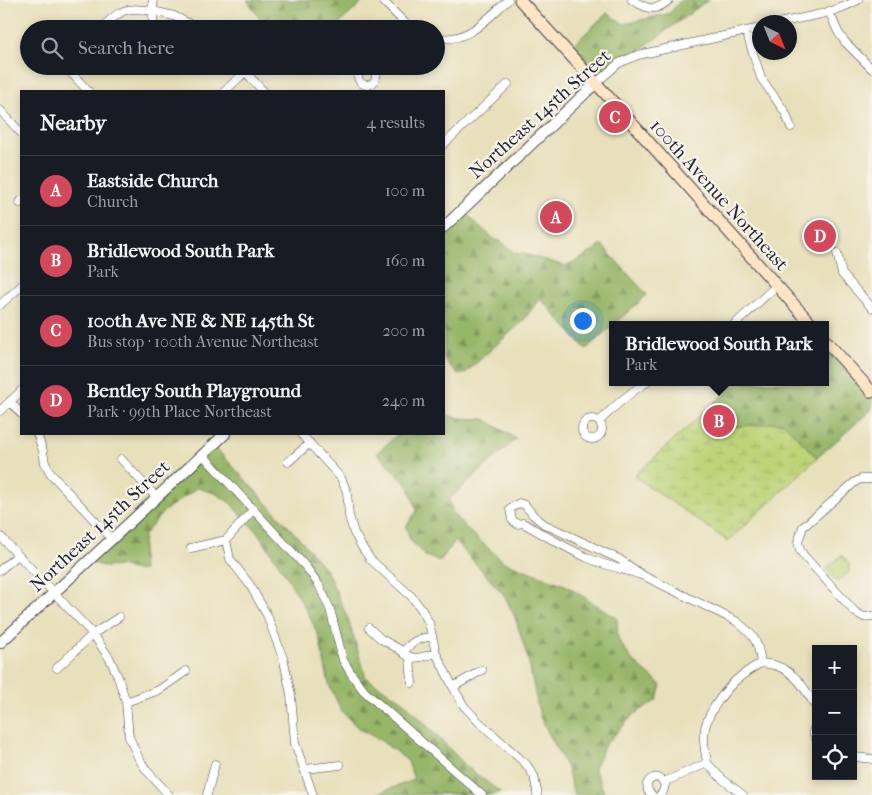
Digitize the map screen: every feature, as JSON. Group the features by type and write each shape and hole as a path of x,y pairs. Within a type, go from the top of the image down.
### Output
{"main road":[{"name":"100th Avenue Northeast","path":"520,0 808,321"},
{"path":"829,344 872,392"}],"street":[{"path":"153,0 153,20"},
{"path":"445,39 464,36 475,29 508,0"},
{"path":"632,0 648,8 661,6 669,0"},
{"path":"797,19 830,12 858,0"},
{"path":"384,2 401,20"},
{"path":"110,20 116,14 127,9 136,8 174,16 182,20"},
{"path":"830,12 844,42 872,69"},
{"name":"Northeast 145th Street","path":"445,226 619,63 638,55 752,30"},
{"path":"746,31 761,78 785,112 791,127"},
{"path":"73,75 87,90"},
{"path":"226,90 237,75"},
{"path":"248,75 262,90"},
{"path":"445,143 508,84"},
{"path":"0,110 3,119 20,132"},
{"path":"837,253 842,274 872,308"},
{"path":"738,321 776,286"},
{"path":"0,305 20,287"},
{"path":"600,422 626,397 642,386"},
{"path":"0,411 20,392"},
{"path":"10,401 20,413"},
{"path":"37,435 45,463 51,474 111,538"},
{"name":"Northeast 145th Street","path":"0,643 156,496 224,435"},
{"path":"302,435 341,478 347,492 349,516 354,533 370,559 412,597 422,610 429,622 436,653 464,706 526,764 534,776 537,795"},
{"path":"288,462 310,444"},
{"path":"203,455 306,567 319,585 330,609 343,660 364,691 482,795"},
{"path":"121,459 156,496"},
{"path":"870,478 855,482 804,527 798,542 804,556 855,612 864,617 872,616"},
{"path":"644,576 589,558 523,523 517,524 512,520 510,509 519,503 525,505 544,524 619,559 644,576 736,620 746,628 759,646 761,663"},
{"path":"191,548 226,540 253,510"},
{"path":"0,536 93,634 110,659 126,702 130,737 139,759 147,771 169,795"},
{"path":"226,540 230,559 250,585 268,614 284,661 292,695 295,743 313,795"},
{"path":"0,570 18,555"},
{"path":"58,668 93,634 119,617"},
{"path":"369,628 381,639 408,656 420,657 436,653"},
{"path":"412,683 408,656 404,651 410,643 419,638 432,636"},
{"path":"743,795 722,779 706,763 704,734 708,717 719,701 735,681 761,663 777,666 790,672 801,683 812,701"},
{"path":"453,687 482,670"},
{"path":"126,702 160,690 186,672"},
{"path":"857,757 872,759"},
{"path":"664,782 706,763"},
{"path":"207,795 215,764"},
{"path":"305,769 340,765"},
{"path":"652,795 646,788 648,781 658,778 664,782 665,789 660,795"}],"green space":[{"path":"247,0 365,0 343,20 261,20"},
{"path":"681,0 708,0 596,82 567,51 607,13 624,24 670,13"},
{"path":"462,210 495,240 501,241 514,253 525,254 565,266 584,257 602,245 647,295 618,321 609,321 609,329 586,349 540,298 523,321 464,374 458,374 445,360 445,226"},
{"path":"808,225 823,230 833,237 825,241 822,247 807,241"},
{"path":"829,344 872,392 872,409 817,458 783,422 733,427 710,407 733,386 829,386"},
{"path":"710,407 712,409 720,407 726,411 733,427 783,422 817,458 728,541 634,476"},
{"path":"720,407 727,411 733,422 729,431 723,435 712,427 704,416 712,409"},
{"path":"445,414 458,418 485,419 516,439 449,499 453,514 504,562 565,585 617,618 618,639 632,660 661,685 657,700 633,715 605,745 594,768 605,795 574,795 567,768 540,717 528,659 515,617 504,595 455,541 440,561 425,556 410,540 406,526 417,511 409,487 377,453 397,435 445,435"},
{"path":"213,445 327,571 348,619 366,678 402,700 467,767 500,792 494,795 373,795 414,780 408,761 383,742 358,728 342,712 329,684 319,637 309,615 286,575 258,533 229,502 215,493 197,488 163,512 144,535 143,570 132,570 121,566 106,567 87,561"},
{"path":"842,555 849,564 849,572 837,582 826,569"}],"place":[{"name":"100th Ave NE & NE 145th St","path":"615,117"},
{"name":"Eastside Church","path":"556,217"},
{"name":"Bentley South Playground","path":"820,236"},
{"name":"Bridlewood South Park","path":"719,421"}]}
